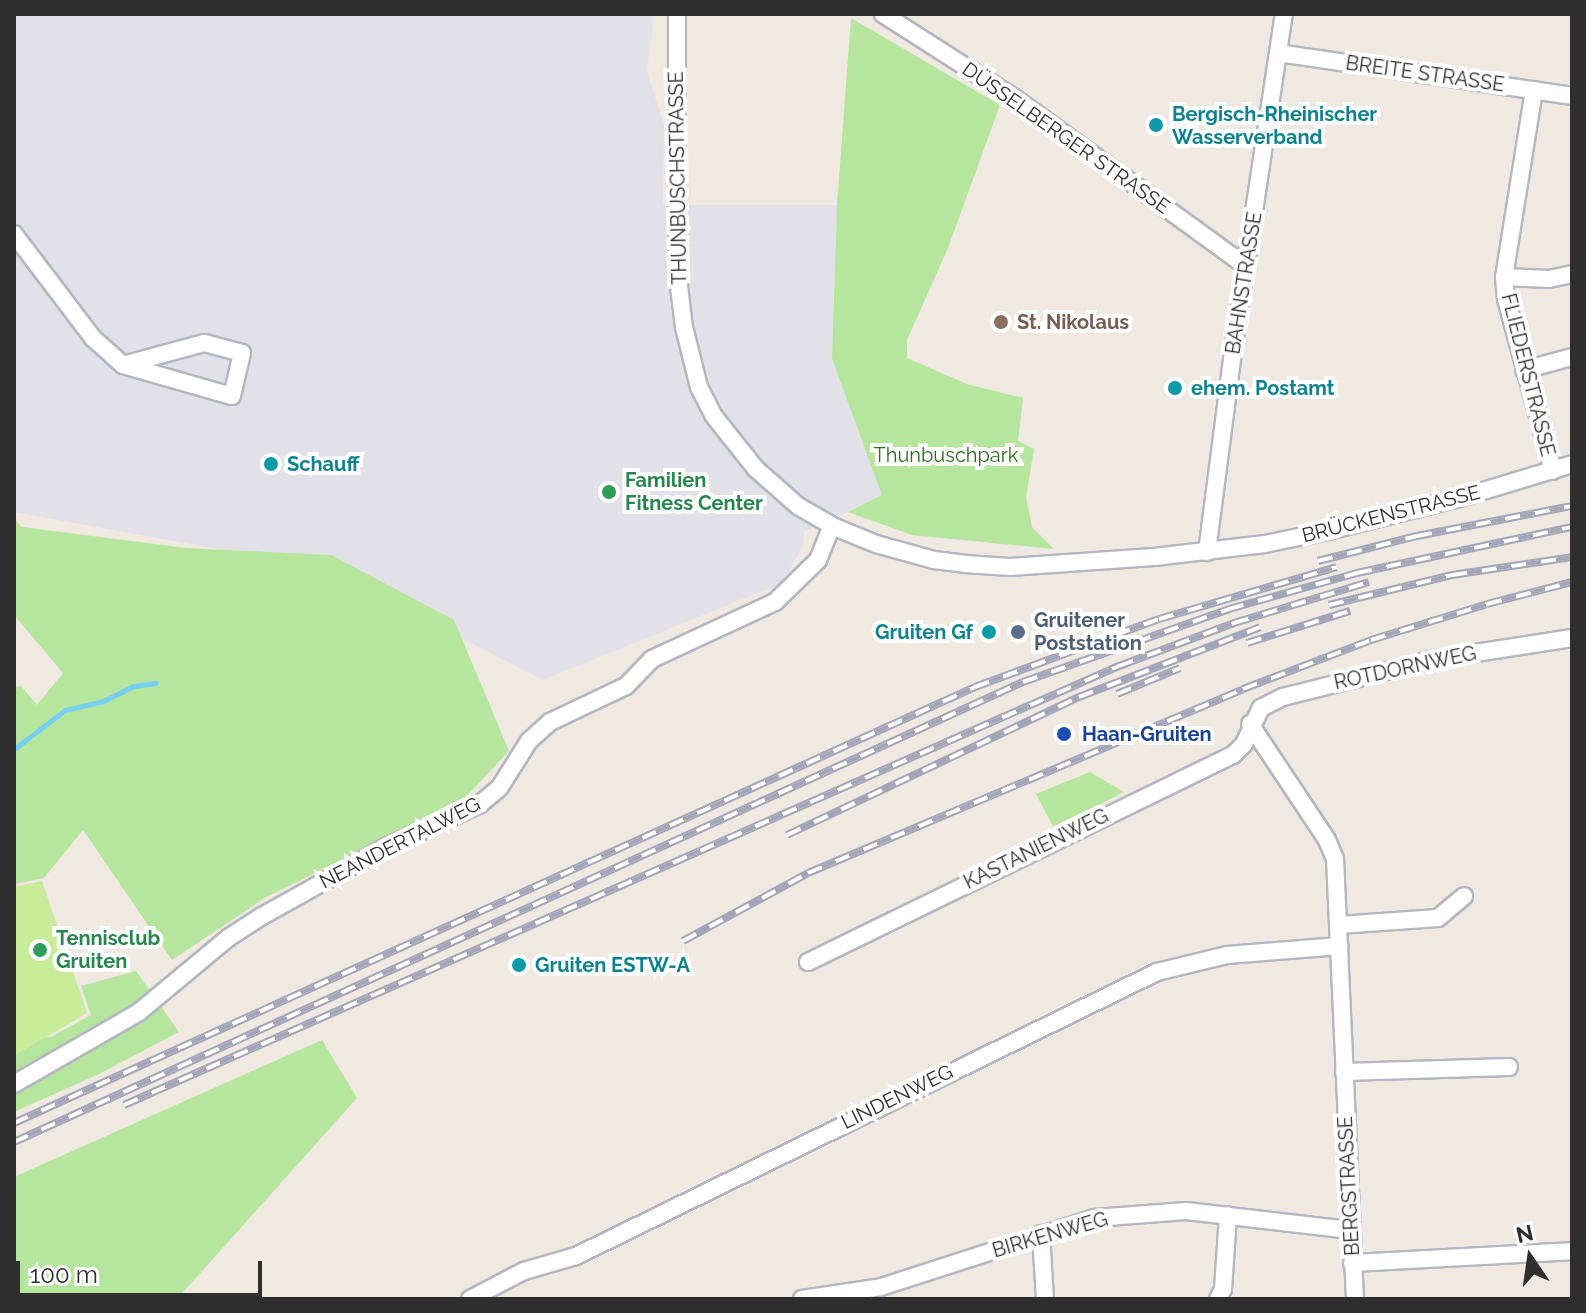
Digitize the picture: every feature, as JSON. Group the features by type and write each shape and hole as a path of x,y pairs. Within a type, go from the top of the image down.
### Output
{"street":[{"name":"THUNBUSCHSTRASSE","path":"677,14 676,238 691,360 713,415 742,455 798,506 832,526 876,544 934,560 1010,567 1207,552"},
{"name":"DÜSSELBERGER STRASSE","path":"883,14 1013,97 1247,267"},
{"name":"BAHNSTRASSE","path":"1207,552 1284,14"},
{"name":"BREITE STRASSE","path":"1278,53 1572,96"},
{"name":"FLIEDERSTRASSE","path":"1534,90 1504,277 1506,299 1553,471"},
{"path":"14,234 93,338 123,365 232,396 242,353 204,343 123,365"},
{"path":"1504,277 1549,279 1572,274"},
{"path":"1524,370 1572,357"},
{"name":"BRÜCKENSTRASSE","path":"1207,552 1332,530 1572,464"},
{"name":"NEANDERTALWEG","path":"14,1084 139,1012 220,944 262,916 388,846 480,804 500,787 529,741 550,722 626,686 661,655 775,602 818,560 832,526"},
{"name":"ROTDORNWEG","path":"1250,724 1261,708 1316,688 1430,660 1572,638"},
{"name":"BERGSTRASSE","path":"1250,724 1327,840 1338,880 1355,1299"},
{"name":"KASTANIENWEG","path":"808,962 1234,754 1244,744 1250,724"},
{"path":"1339,925 1438,918 1464,896"},
{"name":"LINDENWEG","path":"470,1299 524,1271 576,1256 1157,972 1227,955 1340,946"},
{"path":"1344,1072 1509,1067"},
{"name":"BIRKENWEG","path":"802,1299 881,1287 1095,1218 1147,1212 1228,1215 1351,1230"},
{"path":"1218,1299 1223,1289 1228,1215"},
{"path":"1041,1234 1045,1299"},
{"path":"1352,1263 1572,1251"}],"shaded area":[{"path":"14,14 654,14 647,71 664,125 663,205 837,205 832,359 883,495 804,532 803,546 782,583 543,680 327,569 14,512"}],"green space":[{"name":"Thunbuschpark","path":"851,18 1000,105 948,248 907,340 907,358 967,384 1023,398 1018,441 1034,449 1026,497 1032,527 1054,549 912,535 848,512 882,495 832,359 837,205"},
{"path":"14,518 22,527 186,548 331,555 454,620 509,751 462,801 266,897 172,960 83,830 44,878 14,884 14,687 21,686 37,705 63,673 14,615"},
{"path":"1090,772 1124,792 1054,828 1036,794"},
{"name":"Tennisclub Gruiten","path":"42,881 87,1013 14,1056 14,887"},
{"path":"136,971 179,1032 99,1074 14,1112 14,1037 51,1037 91,1015 81,986"},
{"path":"322,1040 357,1098 177,1299 14,1299 14,1177"}],"waterway":[{"path":"14,749 65,710 101,702 134,686 156,683"}],"railway":[{"path":"1318,561 1417,536 1572,506"},
{"path":"14,1142 1023,682 1229,609 1357,573 1572,527"},
{"path":"1329,605 1452,575 1572,557"},
{"path":"14,1123 975,687 1159,619 1337,567"},
{"path":"124,1105 1119,666 1234,623 1369,582"},
{"path":"683,941 808,873 1243,689 1371,640 1487,604 1572,582"},
{"path":"1247,643 1350,611"},
{"path":"787,835 1079,697 1260,627"},
{"path":"1117,694 1180,668"}],"place":[{"name":"Bergisch-Rheinischer Wasserverband","path":"1156,125"},
{"name":"St. Nikolaus","path":"1001,322"},
{"name":"ehem. Postamt","path":"1175,388"},
{"name":"Schauff","path":"271,464"},
{"name":"Familien Fitness Center","path":"609,492"},
{"name":"Gruiten Gf","path":"989,632"},
{"name":"Gruitener Poststation","path":"1018,632"},
{"name":"Haan-Gruiten","path":"1064,734"},
{"name":"Tennisclub Gruiten","path":"40,950"},
{"name":"Gruiten ESTW-A","path":"519,965"}]}
